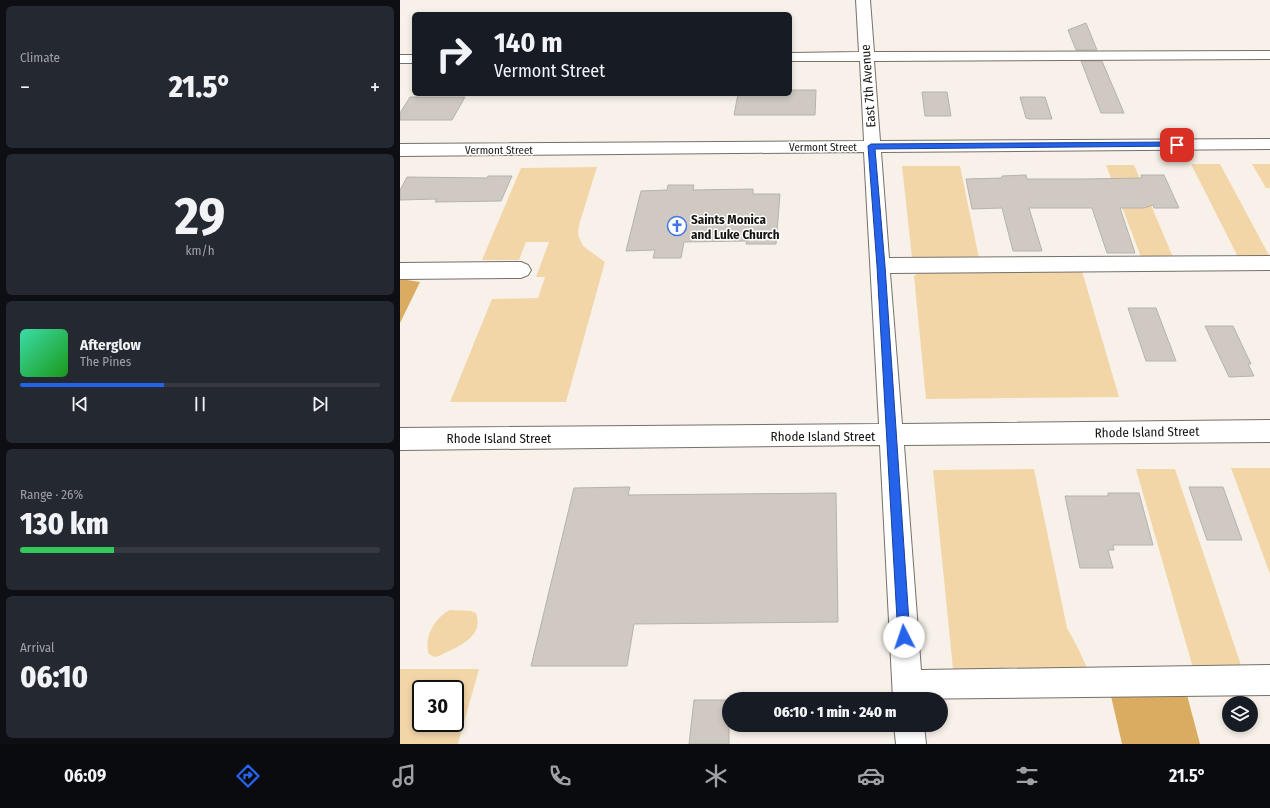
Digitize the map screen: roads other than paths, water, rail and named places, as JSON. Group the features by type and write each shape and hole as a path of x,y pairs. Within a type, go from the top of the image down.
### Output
{"street":[{"name":"East 7th Avenue","path":"863,0 871,146 881,266 892,435 907,692"},
{"path":"792,57 1270,55"},
{"path":"400,59 412,59"},
{"name":"Vermont Street","path":"400,150 1270,144"},
{"path":"881,266 1270,263"},
{"path":"400,271 522,270"},
{"name":"Rhode Island Street","path":"400,439 1270,431"},
{"path":"907,692 1270,680"},
{"path":"909,732 910,744"}],"place":[{"name":"Saints Monica and Luke Church","path":"677,226"}]}
